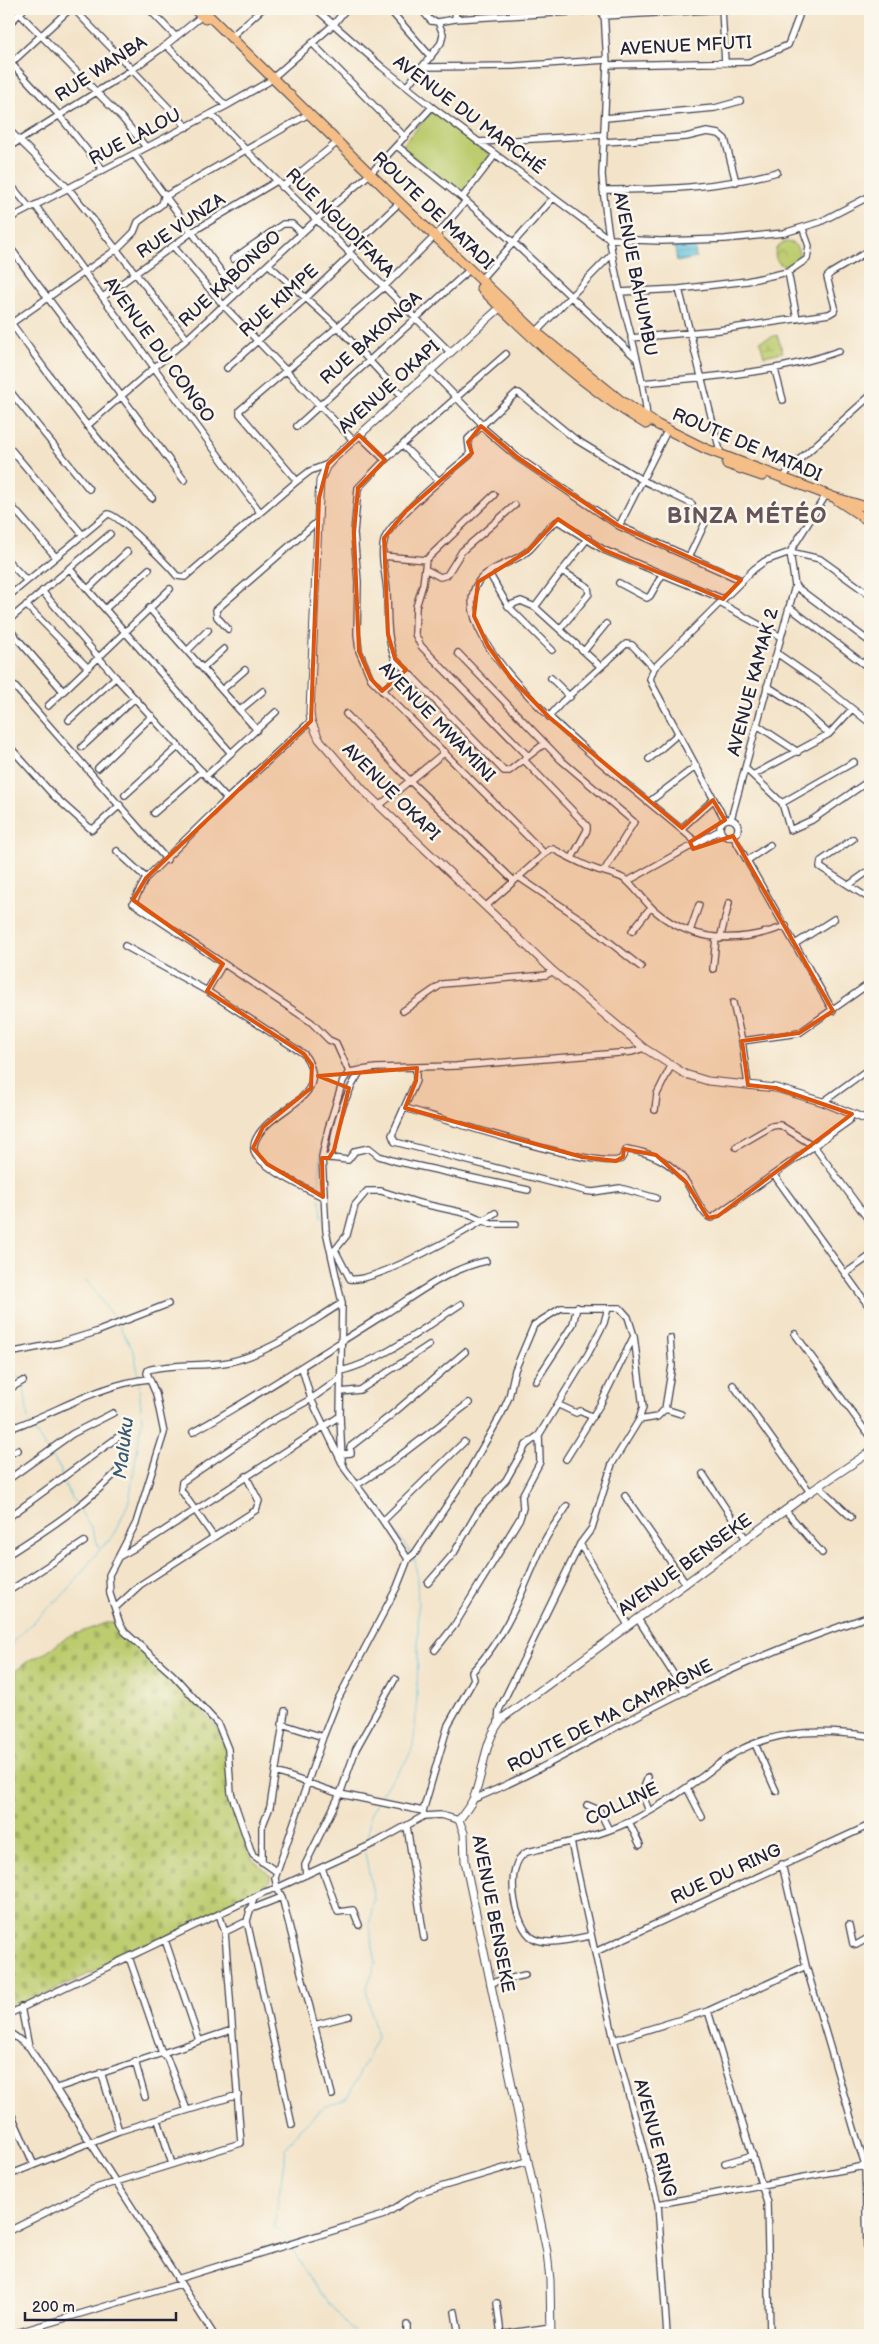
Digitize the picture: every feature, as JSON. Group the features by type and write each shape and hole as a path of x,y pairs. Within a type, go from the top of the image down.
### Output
{"main road":[{"name":"ROUTE DE MATADI","path":"194,9 203,12 231,37 270,80 408,214 480,280 502,305 536,332 580,373"},
{"name":"ROUTE DE MATADI","path":"203,12 334,145 368,174 396,206 408,214"},
{"name":"ROUTE DE MATADI","path":"434,238 466,274 580,373 665,435 731,462 815,493 827,495"},
{"name":"ROUTE DE MATADI","path":"647,421 721,455 731,462 870,508"},
{"path":"827,495 870,522"}],"street":[{"path":"70,9 10,63 58,114 103,170"},
{"path":"74,9 187,126"},
{"path":"149,9 176,37"},
{"path":"231,37 262,9"},
{"name":"AVENUE DU MARCHÉ","path":"316,9 382,67 432,107 609,239"},
{"name":"RUE LALOU","path":"9,219 211,114 270,80 334,24 346,9"},
{"path":"389,9 431,57"},
{"path":"421,9 431,20 438,22 456,19 604,12 723,9 724,63"},
{"path":"456,9 456,19"},
{"name":"AVENUE MFUTI","path":"423,67 749,62 782,49 791,41 799,16 798,9"},
{"path":"9,24 22,11 146,147"},
{"name":"RUE WANBA","path":"9,147 58,114 133,69 176,37 203,12"},
{"name":"AVENUE BAHUMBU","path":"604,12 606,63 603,190 609,239 642,383 647,421"},
{"path":"407,86 431,57 442,39 438,22"},
{"path":"312,43 405,137"},
{"path":"166,45 226,106"},
{"path":"605,118 715,108 740,101"},
{"name":"RUE KABONGO","path":"87,426 154,369 368,174 432,107"},
{"name":"RUE NGUDIFAKA","path":"211,114 282,187 450,352"},
{"path":"152,498 128,474 87,426 10,323 49,299 117,249 132,235 138,222 162,204 164,197 305,116"},
{"path":"9,130 69,189 187,339"},
{"path":"478,142 686,137 707,132 719,134 725,139 736,182"},
{"path":"282,187 334,145"},
{"path":"396,146 514,243 636,358"},
{"path":"134,154 237,293"},
{"path":"297,481 240,412 384,287 434,238 464,200 495,155"},
{"path":"603,190 671,190 736,182 777,172"},
{"name":"RUE VUNZA","path":"103,298 192,232 277,181"},
{"name":"AVENUE DU CONGO","path":"9,183 32,206 85,273 260,512"},
{"path":"609,239 661,241 725,238 803,229 870,196"},
{"path":"480,280 553,198"},
{"name":"RUE KIMPE","path":"227,368 307,298 396,206"},
{"path":"233,259 283,224 292,224 302,233"},
{"path":"620,292 679,289 747,282 788,272 807,259 809,246 803,229"},
{"path":"9,246 184,480"},
{"path":"173,246 224,306 320,404 356,437 385,460"},
{"path":"631,338 689,333 829,314 834,311 835,307 827,277 870,250"},
{"path":"536,332 612,254"},
{"path":"269,265 338,327 402,396"},
{"path":"788,272 797,319"},
{"name":"RUE BAKONGA","path":"297,426 369,359 466,274"},
{"path":"679,289 721,455"},
{"name":"AVENUE OKAPI","path":"502,305 328,464 320,481 310,721 322,743 365,792 553,971 644,1048 685,1074 708,1081 776,1088 823,1102 870,1121"},
{"path":"642,383 775,370 839,351"},
{"name":"AVENUE MWAMINI","path":"506,354 385,460 358,488 354,533 358,582 359,651 372,679 382,692 544,854"},
{"path":"431,370 482,425 517,457 550,481 619,526 741,580"},
{"path":"775,370 783,400"},
{"path":"9,390 89,489"},
{"path":"544,744 509,771 504,771 395,658 388,634 387,589 383,556 386,535 406,511 472,452 468,442 482,425 516,393 519,393 575,439 642,480 692,504"},
{"path":"783,478 790,468 870,396"},
{"path":"619,526 665,435"},
{"path":"403,446 439,481"},
{"path":"9,447 82,534"},
{"path":"9,596 108,514 114,514 182,578 297,481 310,471 328,464"},
{"path":"494,495 426,560 416,607 416,638 421,646 587,826 587,830 572,858"},
{"path":"790,552 827,495"},
{"path":"9,503 55,556"},
{"path":"425,569 440,577 447,575 462,550 515,505"},
{"path":"228,629 216,618 216,610 318,521"},
{"path":"697,843 682,828 549,717 511,678 478,627 474,616 474,592 478,582 489,573 528,551 556,521 561,521 604,550 721,601 781,637"},
{"path":"689,557 706,521"},
{"path":"9,620 110,534"},
{"path":"535,607 588,538"},
{"path":"88,589 127,552"},
{"path":"733,836 738,827 728,820 713,800 652,684 650,679 654,668 741,580 765,560 790,552 820,559 870,595"},
{"name":"AVENUE KAMAK 2","path":"728,820 778,654 795,586 790,552"},
{"path":"383,556 426,560"},
{"path":"9,562 26,580"},
{"path":"69,568 231,753"},
{"path":"105,609 149,570"},
{"path":"560,629 590,590 562,571"},
{"path":"489,573 508,606 552,650"},
{"path":"619,583 647,598 662,575"},
{"path":"795,586 870,642"},
{"path":"48,706 124,631 170,589"},
{"path":"42,591 116,677 227,799"},
{"path":"508,606 521,601 535,607 600,666"},
{"path":"26,605 87,667"},
{"path":"789,607 869,668"},
{"path":"149,608 257,730"},
{"path":"584,651 606,624"},
{"path":"9,629 63,691"},
{"path":"187,651 208,630"},
{"path":"549,717 562,702 570,697 600,666 626,644 632,645 654,668"},
{"path":"203,668 224,649"},
{"path":"458,653 544,744 634,822 604,871"},
{"path":"778,654 820,683 870,723"},
{"path":"222,690 245,670"},
{"path":"382,692 406,670"},
{"path":"69,720 116,677"},
{"path":"551,678 570,697"},
{"path":"9,680 167,860"},
{"path":"767,686 797,705 830,734"},
{"path":"240,710 263,691"},
{"path":"82,747 135,698"},
{"path":"753,775 830,734 852,710"},
{"path":"154,814 231,753 276,712"},
{"path":"346,714 410,781 517,879 579,918 641,967"},
{"path":"98,768 152,716"},
{"path":"310,721 227,799 167,860 146,878 133,903 310,1022 329,1040 336,1043 348,1070 328,1129 323,1198 342,1303 340,1416 345,1469"},
{"path":"757,725 798,752"},
{"path":"649,759 678,734"},
{"path":"9,746 54,796 92,830 120,805"},
{"path":"125,795 179,746"},
{"path":"380,805 444,752"},
{"path":"782,803 854,762"},
{"path":"649,802 695,767"},
{"path":"745,768 782,803 790,830 812,820 870,780"},
{"path":"682,828 713,800"},
{"path":"728,820 721,823 720,830 726,837 733,836"},
{"path":"628,881 720,830"},
{"path":"733,836 833,1011"},
{"path":"853,839 821,861 820,864 823,869 870,899"},
{"path":"748,860 770,845"},
{"path":"486,906 544,854 553,849 596,870 604,871 628,881 666,921 690,931 718,939 764,934 786,926"},
{"path":"117,850 146,878"},
{"path":"849,885 870,870"},
{"path":"713,969 718,939 729,903"},
{"path":"690,931 699,905"},
{"path":"632,931 651,907"},
{"path":"796,944 834,919"},
{"path":"125,946 207,990 304,1054 312,1065 313,1082 311,1088 304,1097 263,1127 254,1142 253,1148 257,1157 323,1198"},
{"path":"207,990 223,964"},
{"path":"403,1011 442,984 546,975 553,971"},
{"path":"742,1041 800,1033 870,983"},
{"path":"733,1003 742,1041 748,1085"},
{"path":"348,1070 416,1068 632,1052 644,1048"},
{"path":"656,1110 657,1094 671,1066"},
{"path":"416,1068 416,1081 392,1135 396,1142 585,1191 601,1192 620,1188 656,1198"},
{"path":"823,1102 870,1068"},
{"path":"327,1158 334,1150 335,1133 342,1104 349,1088 361,1070"},
{"path":"342,1085 349,1088"},
{"path":"405,1108 524,1143 582,1157 616,1161 621,1159 626,1149 656,1155 686,1182 708,1218 718,1216 849,1121 852,1114"},
{"path":"736,1146 772,1126 780,1124 814,1146 870,1222"},
{"path":"327,1158 348,1160 355,1151 369,1148 379,1156 395,1161 528,1190"},
{"path":"774,1175 870,1308"},
{"path":"333,1250 346,1235 355,1205 367,1191 381,1191 419,1203 469,1214 483,1221 501,1226 516,1224"},
{"path":"333,1250 349,1277 353,1279 374,1275 415,1257 495,1213"},
{"path":"846,1274 870,1256"},
{"path":"193,1432 302,1368 333,1346 455,1270 486,1261"},
{"path":"276,1872 252,1852 231,1793 228,1749 221,1730 173,1675 128,1637 120,1624 108,1584 110,1575 136,1523 164,1433 156,1394 146,1379 148,1370 226,1362 259,1353 342,1303"},
{"path":"9,1353 60,1343 96,1332 168,1304"},
{"path":"341,1371 356,1368 461,1304"},
{"path":"536,1381 573,1324 577,1307"},
{"path":"332,2095 282,1897 275,1880 276,1872 309,1782 323,1737 337,1701 397,1587 408,1559 461,1485 502,1413 509,1397 514,1370 534,1325 561,1308 620,1308 626,1312 634,1336 643,1406 639,1420 612,1464 592,1528 580,1544 499,1710 498,1723"},
{"path":"428,1583 454,1553 478,1511 506,1480 526,1446 539,1435 559,1405 604,1323 608,1308"},
{"path":"795,1334 870,1437"},
{"path":"566,1459 593,1417 634,1336"},
{"path":"639,1420 658,1417 665,1409 672,1366 670,1338"},
{"path":"341,1392 360,1390 429,1345"},
{"path":"345,1454 351,1453 350,1447 356,1441 390,1416 464,1352"},
{"path":"302,1368 311,1399 345,1469 408,1559"},
{"path":"213,1536 181,1490 182,1482 268,1423 311,1399 341,1378"},
{"path":"9,1429 83,1397 135,1380 146,1379"},
{"path":"9,1389 23,1381"},
{"path":"733,1385 810,1492"},
{"path":"357,1485 389,1464 468,1403"},
{"path":"559,1405 576,1412 584,1412 593,1417"},
{"path":"665,1409 681,1414"},
{"path":"9,1479 72,1434 113,1413"},
{"path":"120,1556 195,1511 340,1416"},
{"path":"435,1650 474,1594 520,1518 523,1508 522,1496 540,1462 539,1435"},
{"path":"9,1517 118,1437"},
{"path":"383,1521 464,1442"},
{"path":"9,1454 18,1450"},
{"name":"AVENUE BENSEKE","path":"551,2335 548,2261 463,1851 464,1833 458,1820 474,1799 492,1736 498,1723 785,1510 870,1452"},
{"path":"9,1554 63,1519 110,1481 124,1464"},
{"path":"703,1474 746,1539"},
{"path":"115,1608 140,1585 213,1536 256,1510 259,1501 246,1476"},
{"path":"818,1486 851,1517"},
{"path":"625,1496 686,1584"},
{"path":"9,2014 254,1897 377,1842 407,1826 424,1814 447,1728 459,1701 474,1679 472,1672 508,1625 545,1539 567,1506"},
{"path":"785,1510 822,1553"},
{"path":"9,1591 84,1542"},
{"path":"580,1544 628,1625"},
{"name":"ROUTE DE MA CAMPAGNE","path":"474,1799 515,1782 685,1692 795,1644 870,1616"},
{"path":"638,1619 685,1692"},
{"path":"306,1875 306,1865 340,1794 360,1742 395,1679"},
{"path":"262,1862 262,1827 270,1808 285,1711"},
{"path":"282,1724 323,1737"},
{"name":"COLLINE","path":"590,1936 549,1942 538,1941 527,1934 523,1928 517,1905 512,1874 519,1857 527,1852 571,1842 629,1822 687,1788 733,1755 755,1744 784,1735 810,1732 870,1736"},
{"path":"755,1744 776,1791"},
{"path":"276,1772 340,1794 374,1800 424,1814 440,1814 458,1820"},
{"path":"648,1777 642,1793 649,1811"},
{"path":"687,1788 702,1817"},
{"path":"587,1805 599,1810 609,1830"},
{"path":"629,1822 640,1845"},
{"name":"RUE DU RING","path":"594,1952 870,1825"},
{"path":"407,1826 424,1938"},
{"name":"AVENUE RING","path":"571,1842 614,2040 658,2204 668,2335"},
{"path":"782,1864 806,1966 868,2165 869,2335"},
{"path":"322,1868 338,1912 353,1910 359,1925"},
{"path":"254,1897 247,1921 292,2125"},
{"path":"250,1910 282,1897"},
{"path":"9,2231 85,2193 117,2181 241,2143 225,1932 219,1914"},
{"path":"225,1932 247,1921"},
{"path":"849,1925 853,1944 856,1945 870,1937"},
{"path":"165,1940 199,2040"},
{"path":"129,1957 162,2053 167,2058 187,2110"},
{"path":"614,2040 708,2011 806,1966"},
{"path":"490,1983 525,1975"},
{"path":"21,2007 29,2046"},
{"path":"708,2011 762,2186 768,2212 770,2335"},
{"path":"314,2025 349,2016"},
{"path":"57,2088 232,2030"},
{"path":"9,2032 29,2046 117,2181 211,2334"},
{"path":"135,2061 145,2097"},
{"path":"101,2072 119,2131"},
{"path":"9,2175 119,2131 238,2095"},
{"path":"9,2109 34,2165"},
{"path":"158,2120 172,2164"},
{"path":"725,2163 752,2155"},
{"path":"9,2335 291,2243 384,2215 424,2191 528,2161"},
{"path":"658,2204 868,2165"},
{"path":"496,2303 501,2335"},
{"path":"455,2312 459,2335"},
{"path":"407,2325 407,2335"},
{"path":"497,2335 550,2326"}],"highlighted area":[{"path":"481,426 517,457 619,526 741,580 723,599 604,550 558,519 528,551 478,582 474,616 488,646 511,678 549,717 682,828 713,800 725,820 690,842 693,849 733,836 833,1011 799,1033 742,1041 748,1085 776,1088 852,1114 718,1216 708,1218 686,1182 656,1155 624,1149 623,1157 616,1161 582,1157 405,1108 416,1081 417,1068 318,1076 349,1088 334,1150 329,1158 322,1158 323,1197 267,1164 253,1148 263,1127 311,1088 312,1065 304,1054 207,991 223,964 133,900 146,878 311,721 319,498 328,464 359,435 385,460 358,488 354,533 359,651 371,679 382,691 406,670 395,659 388,634 384,538 406,511 472,453 468,442"}],"green space":[{"path":"433,110 492,156 461,195 401,147"},
{"path":"787,242 796,245 799,254 796,263 787,266 778,263 775,254 778,245"},
{"path":"777,335 783,352 764,356 760,341"},
{"path":"109,1622 115,1622 131,1644 173,1679 217,1727 224,1745 232,1801 248,1852 254,1861 271,1876 267,1887 194,1925 9,2011 9,1680 14,1672 28,1661 47,1652 67,1637"}],"water":[{"path":"695,242 696,258 677,262 674,243"}],"waterway":[{"path":"351,1069 356,1058"},
{"path":"9,1080 15,1071"},
{"path":"319,1192 321,1149"},
{"path":"320,1199 322,1217"},
{"name":"Maluku","path":"86,1280 117,1322"},
{"name":"Maluku","path":"119,1326 134,1352 139,1377"},
{"path":"9,1370 20,1379"},
{"path":"24,1384 28,1419"},
{"name":"Maluku","path":"9,1657 13,1641 67,1591 100,1549 110,1540 118,1526 129,1501 142,1420 139,1384"},
{"path":"29,1423 46,1448"},
{"path":"50,1453 61,1470 61,1476"},
{"path":"62,1480 76,1505"},
{"path":"78,1508 91,1527 99,1548"},
{"path":"387,1521 412,1554"},
{"path":"378,1799 407,1760 413,1745 415,1732 418,1590 414,1557"},
{"path":"367,1843 370,1815 377,1803"},
{"path":"290,2241 282,2231 274,2228 286,2148 301,2127 323,2108 348,2097 377,2037 366,1989 376,1963 369,1926 374,1899 365,1853"},
{"path":"292,2247 312,2283 357,2335"}],"district":[{"name":"BINZA MÉTÉO","path":"747,516"}]}
